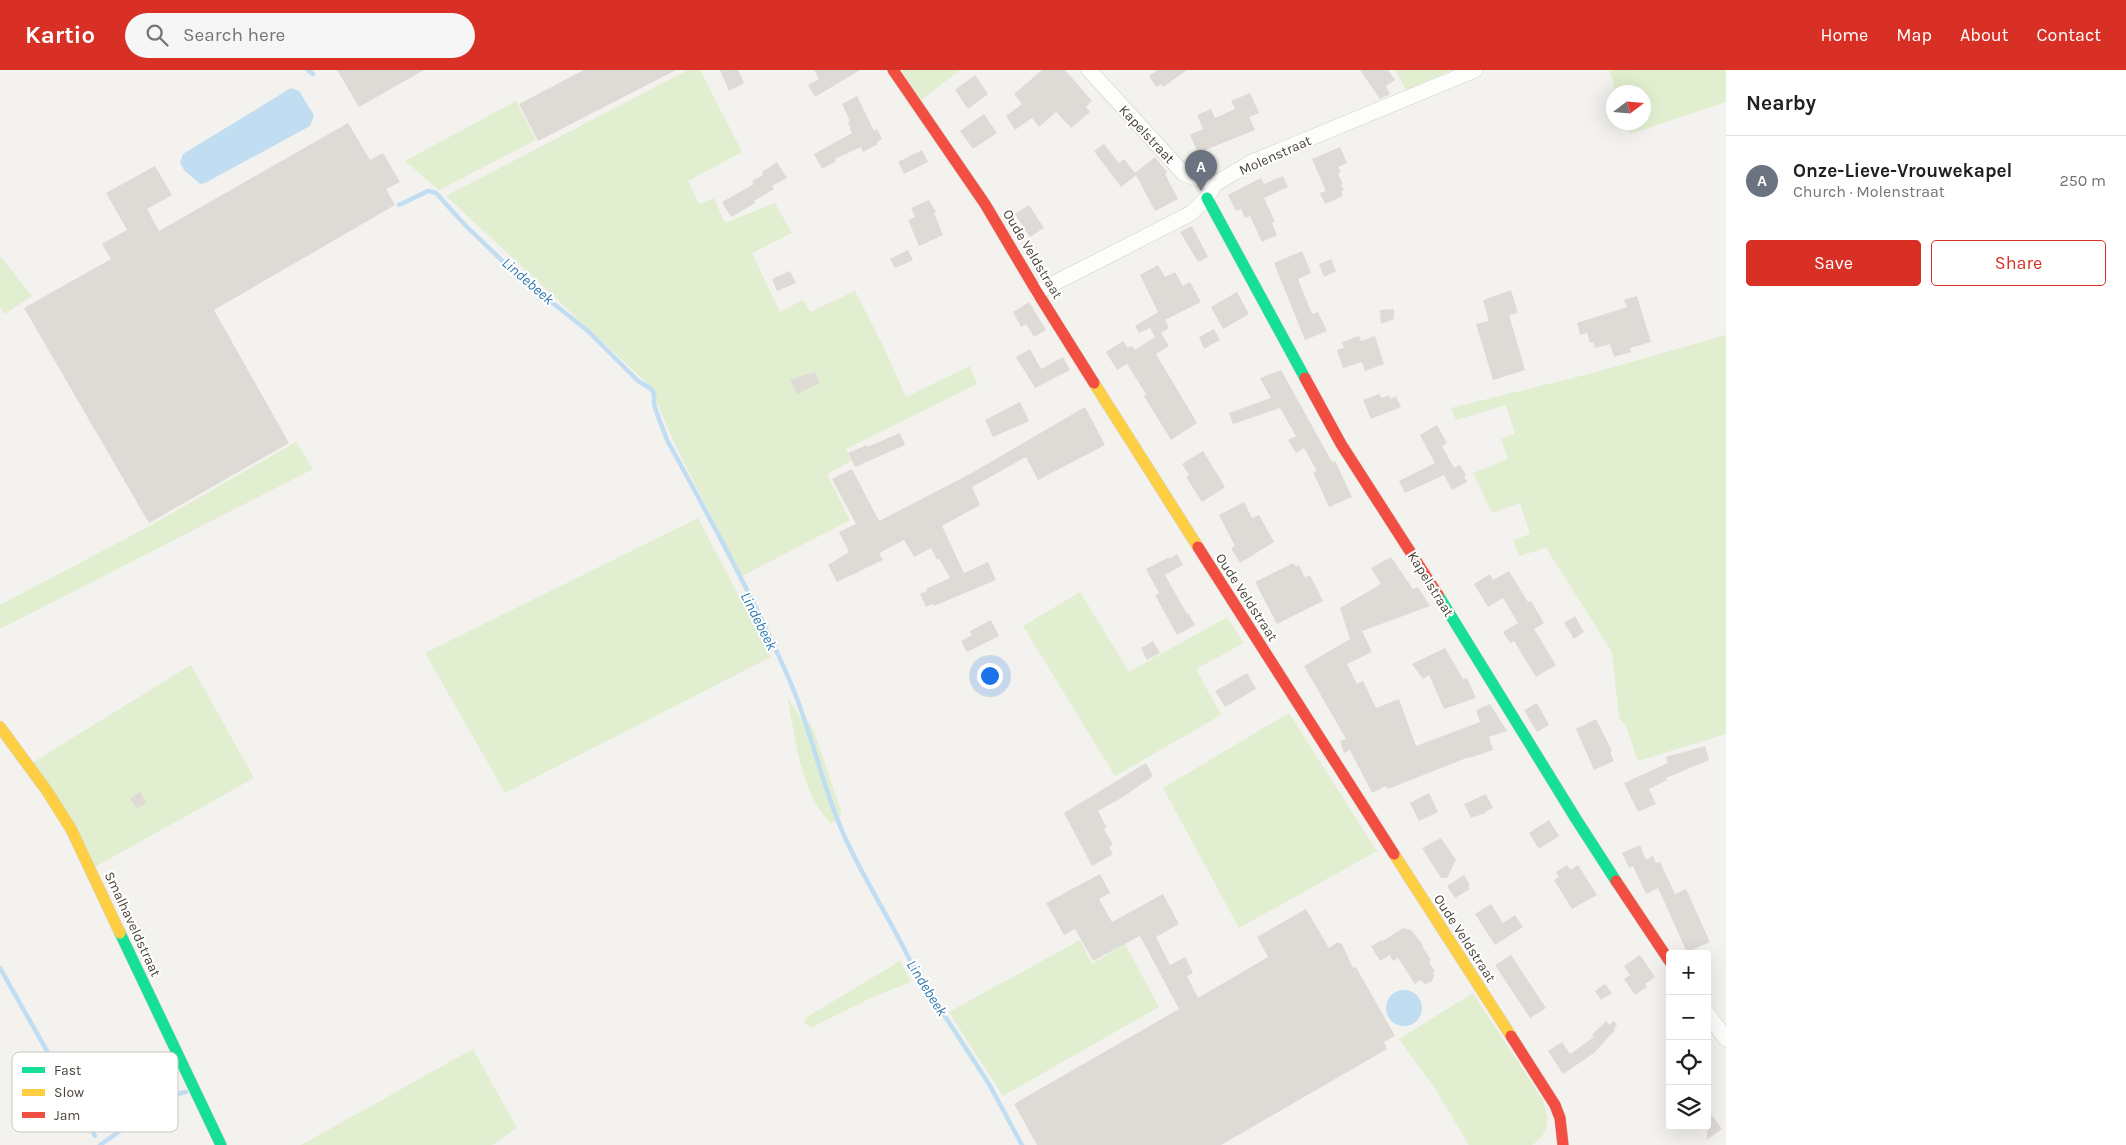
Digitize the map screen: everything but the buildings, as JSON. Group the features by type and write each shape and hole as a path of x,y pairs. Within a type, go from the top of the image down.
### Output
{"street":[{"name":"Oude Veldstraat","path":"893,70 985,204 1037,292 1554,1105 1560,1118 1563,1145"},
{"name":"Kapelstraat","path":"1089,70 1184,174 1211,191 1341,444 1423,571 1576,819 1666,956"},
{"name":"Molenstraat","path":"1037,292 1190,214 1211,191 1252,162 1475,70"},
{"name":"Smalhaveldstraat","path":"0,727 47,791 71,829 177,1052"},
{"path":"1711,1018 1726,1039"},
{"name":"Smalhaveldstraat","path":"178,1054 221,1145"}],"green space":[{"path":"688,70 700,70 742,152 688,181 699,204 714,198 725,223 775,203 792,233 752,253 780,312 803,300 810,312 855,291 906,397 970,366 977,384 846,449 851,461 827,474 850,520 742,576 679,453 649,385 446,196"},
{"path":"901,70 960,70 921,100"},
{"path":"1395,70 1452,70 1406,90"},
{"path":"1609,70 1726,70 1726,102 1651,127 1651,85 1614,85"},
{"path":"516,101 536,140 439,190 405,161"},
{"path":"1629,130 1642,130 1630,134"},
{"path":"0,256 32,296 5,314 0,307"},
{"path":"1726,335 1726,734 1638,761 1626,726 1619,718 1612,652 1546,548 1519,556 1513,540 1530,534 1520,503 1492,513 1473,473 1508,459 1501,439 1515,434 1506,405 1456,420 1451,408 1593,373"},
{"path":"296,442 313,469 0,629 0,605 146,528"},
{"path":"698,518 771,657 505,793 425,653"},
{"path":"1080,592 1129,672 1227,617 1244,643 1196,669 1221,715 1115,776 1023,626"},
{"path":"191,665 254,778 95,867 32,763"},
{"path":"787,696 803,723 810,722 815,734 842,814 831,824 820,810 805,780"},
{"path":"1289,713 1377,851 1239,928 1163,788"},
{"path":"1080,940 1092,964 1125,944 1159,1007 1003,1096 949,1012"},
{"path":"900,961 911,982 877,995 812,1027 804,1023 807,1017"},
{"path":"1473,993 1543,1100 1547,1125 1543,1135 1532,1145 1469,1145 1436,1090 1399,1039"},
{"path":"473,1049 517,1128 492,1145 301,1145"}],"water":[{"path":"291,88 299,91 314,115 310,126 205,183 200,184 184,170 180,163 183,154"},
{"path":"1404,990 1416,996 1422,1008 1416,1020 1404,1026 1392,1020 1386,1008 1392,996"}],"waterway":[{"name":"Lindebeek","path":"308,70 313,74"},
{"name":"Lindebeek","path":"399,205 428,191 436,193 465,225 516,274 588,331 638,381 650,388 654,393 654,404 667,440 748,592 792,686 829,797 851,850 913,967 989,1084 1022,1145"},
{"path":"0,968 48,1052"},
{"path":"178,1094 186,1092"},
{"path":"93,1132 95,1136"},
{"path":"100,1145 118,1132"}],"traffic: fast":[{"path":"1207,198 1305,378"},
{"path":"1438,595 1616,881"},
{"path":"120,933 177,1052"},
{"path":"178,1055 221,1145"}],"traffic: slow":[{"path":"1094,383 1198,547"},
{"path":"0,727 47,791 71,829 120,933"},
{"path":"1394,854 1511,1036"}],"traffic: jam":[{"path":"893,70 985,204 1094,383"},
{"path":"1305,378 1341,444 1438,595"},
{"path":"1198,547 1394,854"},
{"path":"1616,881 1666,956"},
{"path":"1511,1036 1555,1105 1560,1118 1563,1145"}],"place":[{"name":"Onze-Lieve-Vrouwekapel","path":"1201,191"}]}
